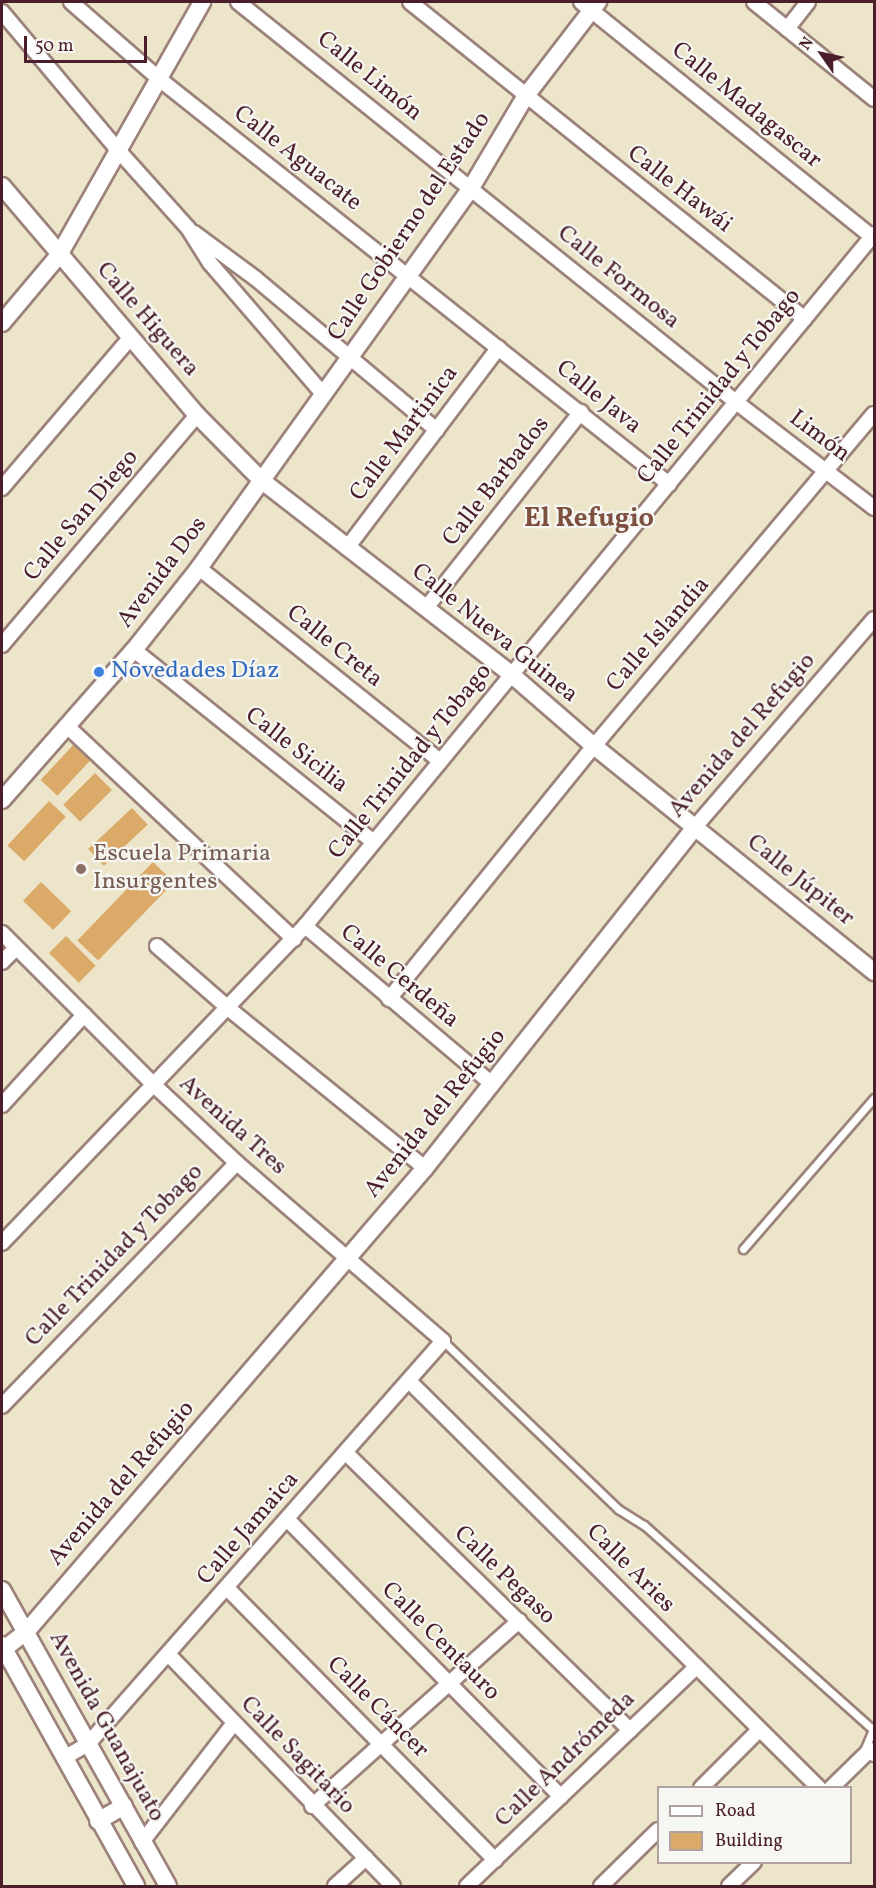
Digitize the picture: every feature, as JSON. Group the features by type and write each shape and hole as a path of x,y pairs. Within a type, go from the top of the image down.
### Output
{"street":[{"name":"Calle Aguacate","path":"71,2 158,78 498,348"},
{"path":"2,323 59,255 202,2"},
{"name":"Calle Limón","path":"238,2 471,188"},
{"name":"Calle Hawái","path":"410,2 525,97 805,319"},
{"path":"754,2 874,99"},
{"path":"788,28 808,2"},
{"name":"Calle Gobierno del Estado","path":"261,480 471,188 525,97 590,4"},
{"name":"Calle Madagascar","path":"590,4 873,236"},
{"path":"2,12 117,150 188,228 210,263 324,395"},
{"name":"Calle Higuera","path":"2,186 196,415 261,480"},
{"name":"Calle Formosa","path":"471,188 736,402"},
{"path":"188,228 255,278 437,430"},
{"name":"Calle Trinidad y Tobago","path":"2,1244 306,926 873,236"},
{"path":"2,488 130,338"},
{"name":"Calle Java","path":"498,348 669,484"},
{"name":"Calle Martinica","path":"346,548 498,348"},
{"name":"Limón","path":"736,402 874,508"},
{"name":"Calle Barbados","path":"426,608 580,412"},
{"name":"Calle Islandia","path":"389,999 594,747 828,472 874,414"},
{"name":"Calle San Diego","path":"2,645 196,415"},
{"name":"Calle Nueva Guinea","path":"261,480 512,675 594,747 695,827"},
{"name":"Avenida Dos","path":"2,800 134,650 200,568 261,480"},
{"name":"Calle Creta","path":"200,568 440,761"},
{"name":"Avenida del Refugio","path":"3,1647 26,1632 425,1168 695,827 874,619"},
{"name":"Calle Sicilia","path":"134,650 374,842"},
{"path":"68,727 294,939"},
{"name":"Calle Júpiter","path":"695,827 874,972"},
{"name":"Calle Cerdeña","path":"306,926 389,999 492,1084"},
{"name":"Avenida Tres","path":"2,933 154,1085 237,1162 443,1341"},
{"path":"157,946 228,1008 425,1168"},
{"path":"2,962 16,948"},
{"path":"2,1105 84,1015"},
{"name":"Calle Trinidad y Tobago","path":"2,1406 237,1162"},
{"name":"Calle Jamaica","path":"64,1758 88,1744 169,1655 410,1382 443,1341"},
{"name":"Calle Aries","path":"410,1382 817,1786"},
{"name":"Calle Pegaso","path":"346,1453 630,1730"},
{"name":"Calle Centauro","path":"287,1519 561,1797"},
{"name":"Calle Cáncer","path":"226,1588 495,1860"},
{"name":"Avenida Guanajuato","path":"2,1590 168,1887"},
{"path":"312,1806 379,1743 519,1621"},
{"path":"3,1647 136,1887"},
{"name":"Calle Sagitario","path":"169,1655 312,1806 393,1887"},
{"name":"Calle Andrómeda","path":"467,1887 696,1666"},
{"path":"142,1842 234,1723"},
{"path":"703,1786 759,1730"},
{"path":"833,1786 869,1754"},
{"path":"98,1821 124,1806"},
{"path":"601,1887 657,1831"},
{"path":"335,1887 366,1858"},
{"path":"729,1887 753,1864"},
{"path":"478,1876 489,1887"}],"lane":[{"path":"743,1249 874,1098"},
{"path":"443,1341 618,1509 644,1525 873,1727 869,1754"}],"building":[{"path":"76,742 93,758 57,796 41,780"},
{"path":"95,773 112,790 80,822 63,805"},
{"path":"49,801 66,817 24,861 7,846"},
{"path":"132,808 148,825 104,866 88,849"},
{"path":"153,862 174,882 98,961 77,940"},
{"path":"41,882 71,911 53,930 23,901"},
{"path":"66,936 96,966 79,983 49,953"}],"place":[{"name":"Novedades Díaz","path":"99,672"},
{"name":"Escuela Primaria Insurgentes","path":"81,869"}],"district":[{"name":"El Refugio","path":"589,520"}]}
